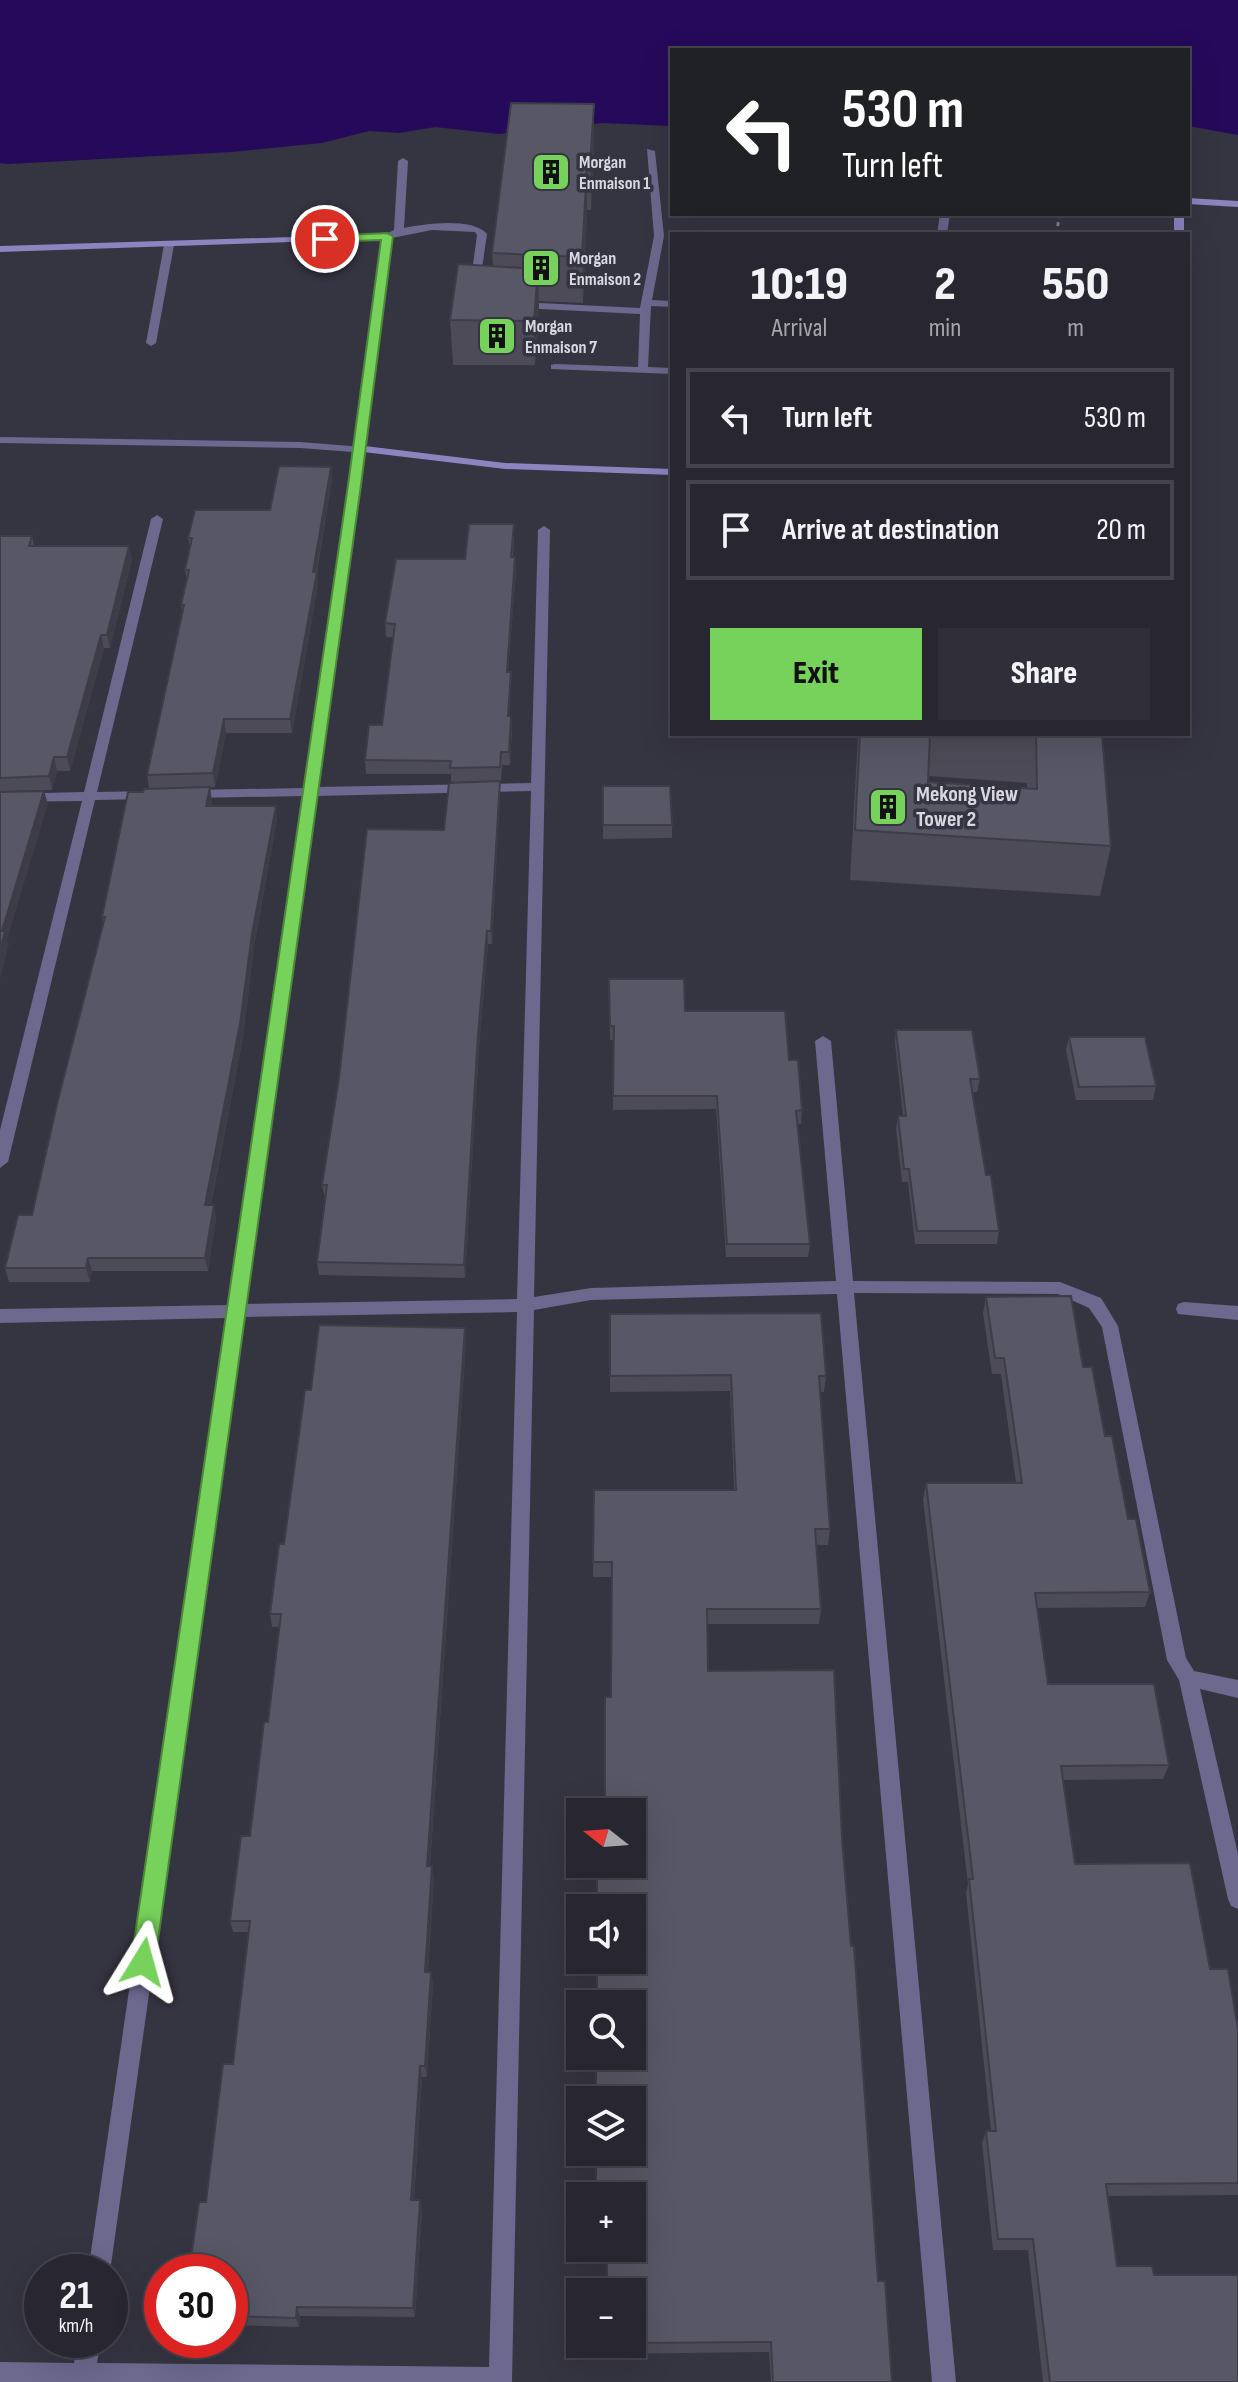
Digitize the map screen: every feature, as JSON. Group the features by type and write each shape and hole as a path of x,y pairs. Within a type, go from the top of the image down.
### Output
{"street":[{"path":"643,369 646,307 659,236 650,151"},
{"path":"399,231 403,161"},
{"path":"1190,201 1238,204"},
{"path":"0,249 387,236 399,231 453,228 478,230 482,234 474,297"},
{"path":"102,2254 311,792 387,236"},
{"path":"151,343 169,245"},
{"path":"502,305 646,307 670,304"},
{"path":"555,367 670,371"},
{"path":"0,440 284,445 359,449 505,466 670,472"},
{"path":"0,1162 157,519"},
{"path":"0,2374 84,2378 500,2381 544,530"},
{"path":"184,794 538,787"},
{"path":"0,798 168,794"},
{"path":"823,1041 848,1287 944,2382"},
{"path":"0,1316 527,1305 591,1294 848,1287 1060,1288 1095,1303 1110,1326 1177,1660 1188,1678 1238,1899"},
{"path":"1184,1309 1238,1313"},
{"path":"1188,1678 1238,1689"},
{"path":"84,2378 87,2358"}],"shaded area":[{"path":"0,0 1238,0 1238,135 1190,126 1190,48 670,48 670,126 603,123 499,134 435,127 399,133 369,131 322,143 232,152 0,163"}],"building":[{"path":"511,103 594,104 582,257 492,253"},
{"path":"458,264 538,269 534,321 450,320"},
{"path":"279,466 331,467 313,572 317,572 290,719 224,719 213,773 147,775 184,605 181,605 189,570 185,570 192,538 188,538 195,510 270,510"},
{"path":"469,524 514,524 511,557 515,557 507,672 511,672 509,752 501,752 500,767 450,768 451,761 365,760 369,725 382,725 395,624 385,623 396,559 465,559"},
{"path":"0,536 32,536 29,546 129,546 107,635 101,635 67,757 54,757 49,776 0,778"},
{"path":"860,736 930,736 928,782 1037,789 1036,736 1102,736 1111,846 855,830"},
{"path":"500,781 491,931 487,931 478,1034 464,1265 317,1262 327,1185 322,1185 339,1078 367,829 444,830 449,783"},
{"path":"603,786 670,786 672,825 603,825"},
{"path":"210,787 206,806 276,806 252,934 240,1024 205,1205 214,1205 205,1258 88,1258 86,1268 5,1268 18,1215 32,1215 105,917 102,917 128,792"},
{"path":"44,791 2,931 5,931 0,950 0,792"},
{"path":"609,979 684,979 685,1011 785,1011 789,1060 798,1060 802,1110 796,1111 810,1244 727,1244 717,1096 613,1096 614,1026 610,1026"},
{"path":"896,1030 972,1030 980,1079 970,1079 986,1175 991,1175 999,1231 917,1231 909,1169 904,1169 898,1116 906,1116"},
{"path":"1069,1037 1145,1037 1156,1086 1079,1087"},
{"path":"1071,1296 1083,1367 1092,1367 1105,1436 1112,1436 1128,1519 1136,1519 1150,1592 1035,1593 1048,1684 1154,1684 1169,1765 1061,1766 1075,1864 1190,1863 1210,1969 1228,1969 1238,2029 1238,2183 1106,2184 1117,2266 1152,2266 1154,2275 1238,2275 1238,2382 1050,2382 1033,2239 998,2239 986,2131 996,2131 969,1879 973,1879 926,1483 1022,1483 1004,1358 995,1358 986,1297"},
{"path":"821,1313 826,1376 819,1376 830,1529 815,1529 821,1609 707,1609 708,1671 834,1670 842,1838 851,1946 854,1946 878,2281 885,2281 892,2382 773,2382 771,2342 646,2343 646,2278 607,2278 607,2262 646,2262 646,2182 596,2182 596,2166 646,2166 646,2086 596,2086 596,2070 646,2070 646,1990 597,1990 597,1974 646,1974 646,1894 597,1894 597,1878 646,1878 646,1798 605,1798 605,1697 611,1697 612,1562 593,1562 594,1490 736,1490 731,1375 610,1376 610,1314"},
{"path":"319,1325 465,1328 427,1866 432,1866 425,1972 431,1972 425,2066 420,2066 411,2200 420,2200 413,2308 297,2307 296,2318 248,2317 248,2254 192,2254 199,2202 206,2202 223,2064 233,2064 250,1921 230,1921 241,1836 250,1836 264,1722 268,1722 281,1614 270,1614 279,1544 284,1544 305,1390 311,1390"}],"place":[{"name":"Morgan Enmaison 1","path":"551,172"},
{"name":"Morgan Enmaison 2","path":"541,268"},
{"name":"Morgan Enmaison 7","path":"497,336"},
{"name":"Mekong View Tower 2","path":"888,807"}],"route":[{"path":"143,1962 355,485 387,236 325,239"}]}
